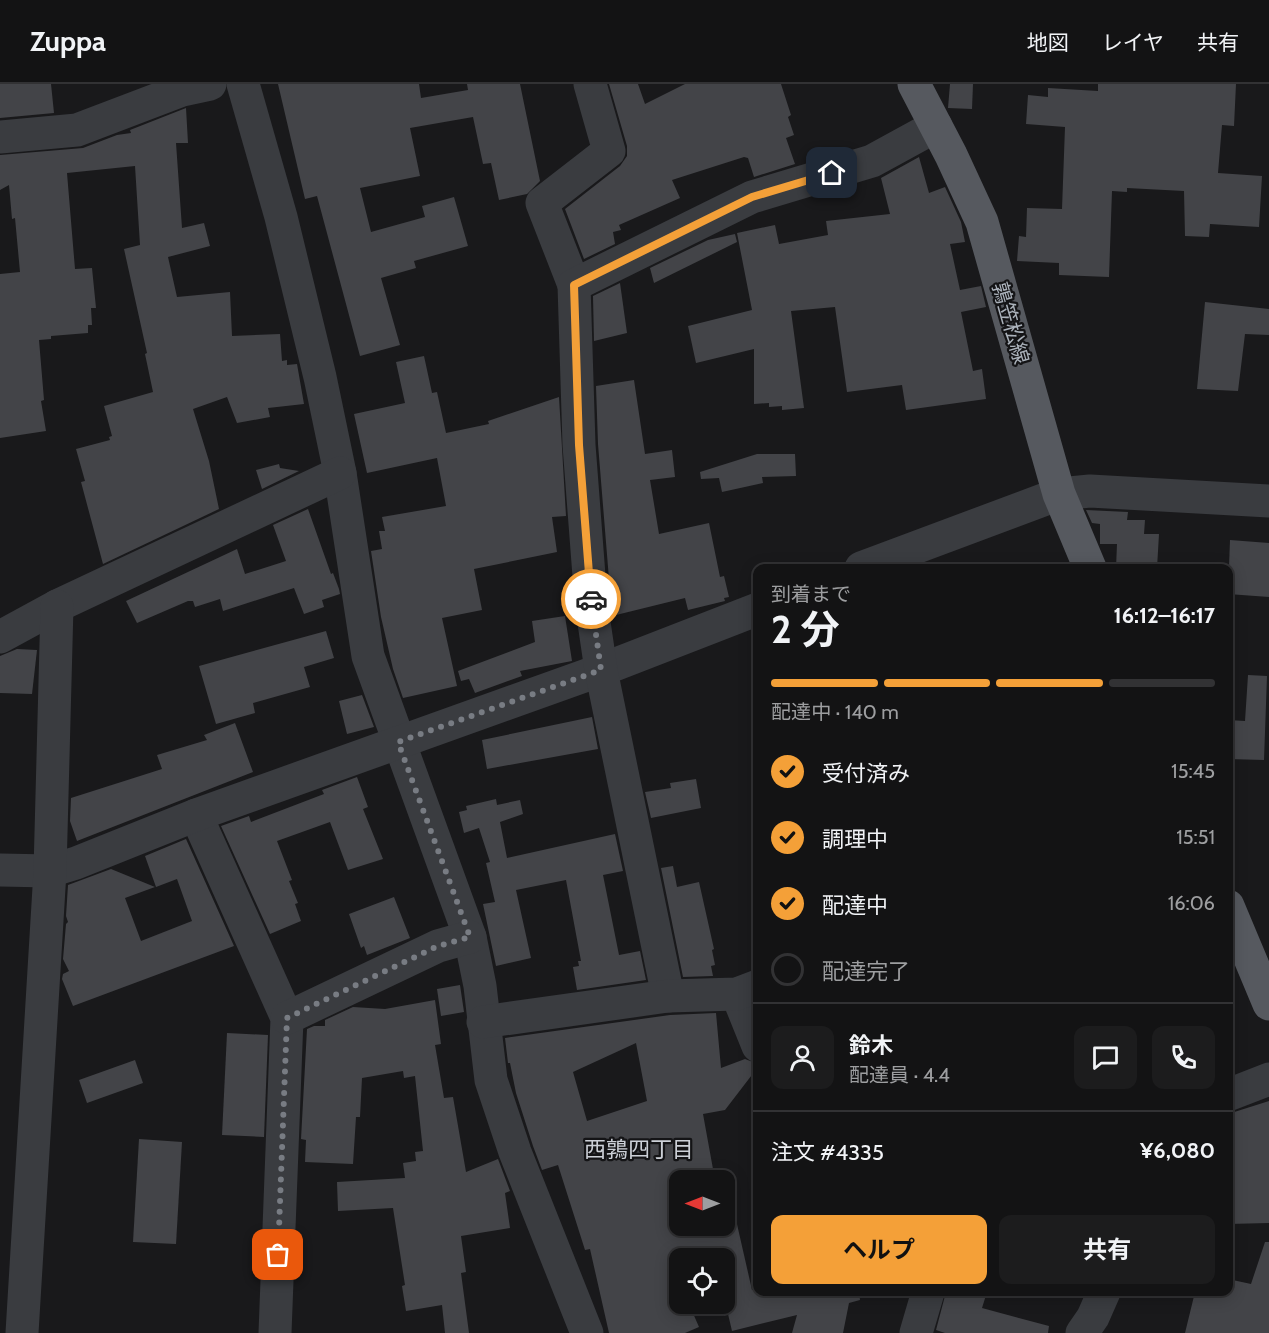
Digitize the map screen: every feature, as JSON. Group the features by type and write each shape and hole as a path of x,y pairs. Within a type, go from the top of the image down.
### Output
{"main road":[{"name":"鶉笠松線","path":"914,84 982,222 1059,494 1088,564"},
{"path":"1233,917 1267,992"}],"street":[{"path":"0,137 77,130 182,90 210,84"},
{"path":"243,84 282,217 320,377 340,473 368,656 470,937 480,986 491,1080 515,1152 587,1333"},
{"path":"590,84 609,151 542,203 574,285 580,457 591,602 601,670 668,996"},
{"path":"574,285 752,197 872,161 936,126"},
{"path":"0,637 57,606 340,473"},
{"path":"872,564 1059,494 1090,491 1269,501"},
{"path":"22,1333 50,871 57,606"},
{"path":"0,870 50,871 196,815 601,670 753,611"},
{"path":"196,815 287,1018 275,1333"},
{"path":"287,1018 438,946 470,937"},
{"path":"483,1022 668,996 747,990 753,1021"},
{"path":"1233,1093 1269,1079"},
{"path":"916,1333 927,1296"},
{"path":"1082,1333 1093,1317 1102,1296"}],"building":[{"path":"0,84 51,84 54,113 0,118"},
{"path":"278,84 419,84 421,98 468,90 467,84 520,84 540,181 527,194 499,200 491,163 483,164 473,117 410,128 420,176 360,188 371,232 425,217 422,206 454,197 468,246 414,261 416,268 381,278 400,345 360,356 317,196 305,199"},
{"path":"609,84 638,84 645,104 685,84 781,84 791,115 788,117 794,135 786,138 795,164 754,177 748,158 744,157 672,180 680,198 619,225 621,230 613,232 615,244 584,259 565,209 620,166 627,156 627,146"},
{"path":"950,84 973,84 972,109 948,108"},
{"path":"1098,84 1236,84 1234,126 1222,125 1218,173 1262,176 1259,227 1210,224 1209,237 1185,236 1184,191 1127,188 1127,192 1112,191 1109,277 1059,275 1059,263 1017,261 1019,236 1026,237 1027,208 1062,209 1065,127 1026,124 1028,95 1048,97 1048,88 1098,91"},
{"path":"186,108 188,143 176,143 182,228 204,223 210,246 168,257 177,297 230,292 232,336 280,334 282,361 287,360 287,365 297,364 304,404 268,408 270,417 237,423 227,397 193,409 209,461 219,509 103,564 81,482 85,481 76,449 110,440 109,437 112,436 104,406 153,392 145,354 147,353 124,249 140,245 135,166 67,173 75,269 92,268 96,308 91,308 92,325 88,325 88,333 51,336 51,339 39,340 44,400 41,401 46,431 0,438 0,274 20,272 15,218 12,219 9,185 0,190 0,155 83,148 117,135 131,133 130,130"},
{"path":"919,157 929,193 945,187 961,222 965,242 950,244 960,290 981,286 986,307 961,312 973,371 982,369 986,399 906,410 902,385 847,392 835,307 791,311 804,408 782,410 782,406 769,407 769,403 754,404 754,349 696,363 688,326 752,310 737,233 775,225 779,244 828,235 826,221 890,214 881,178"},
{"path":"735,234 737,242 654,283 650,268 708,240"},
{"path":"620,283 627,333 594,341 593,296"},
{"path":"1205,302 1269,309 1269,335 1245,334 1238,391 1197,389"},
{"path":"424,356 432,393 437,392 446,433 489,424 488,421 559,397 566,516 552,517 557,552 474,569 482,610 442,618 457,686 403,698 393,669 381,617 371,551 382,549 379,531 385,531 382,517 446,506 437,458 367,473 354,414 405,403 396,362"},
{"path":"634,380 645,454 672,450 675,477 650,480 659,534 709,523 720,577 724,576 729,597 724,598 725,601 688,610 685,598 612,616 598,444 596,386"},
{"path":"757,454 795,454 796,476 762,477 763,483 722,492 719,478 701,479 700,472"},
{"path":"279,464 280,468 299,471 262,489 256,470"},
{"path":"308,509 340,594 322,600 324,607 304,614 294,588 223,611 220,599 195,607 193,601 188,601 137,623 126,601 237,549 245,574 286,561 273,525"},
{"path":"1086,510 1128,512 1127,520 1145,520 1144,534 1159,534 1157,564 1116,564 1117,544 1100,544 1100,524 1092,523"},
{"path":"1230,540 1269,543 1269,597 1233,594 1233,564 1229,564"},
{"path":"565,616 572,661 520,671 522,676 475,693 469,679 461,681 458,671 535,642 532,621"},
{"path":"326,631 334,658 304,667 310,687 253,703 255,713 216,724 199,666"},
{"path":"17,649 37,650 32,694 0,693 0,656"},
{"path":"1248,675 1267,676 1264,760 1233,759 1233,720 1245,721"},
{"path":"362,695 374,727 347,734 339,701"},
{"path":"592,717 598,749 487,769 482,740"},
{"path":"235,723 253,772 77,841 70,821 71,798 162,769 157,755 207,740 204,735"},
{"path":"357,777 368,807 363,809 383,859 348,870 330,822 277,841 292,880 289,881 298,903 295,904 301,921 270,934 221,826 249,816 251,822 324,794 322,790"},
{"path":"696,779 701,808 651,818 645,792 671,788 670,783"},
{"path":"496,799 497,805 520,800 523,814 500,822 507,858 615,834 623,871 603,875 619,955 640,951 646,980 577,990 573,967 579,966 578,961 581,961 566,880 516,890 531,958 496,966 483,904 495,902 486,863 490,862 479,828 464,833 459,812 467,810 466,806"},
{"path":"186,839 234,946 73,1006 62,979 63,974 69,971 63,959 68,922 66,916 68,885 111,869 155,887 125,898 141,941 192,921 177,879 156,887 145,856"},
{"path":"673,866 677,887 699,882 714,949 712,950 715,965 711,966 713,976 683,977 661,868"},
{"path":"394,897 410,938 367,955 364,946 361,948 349,914"},
{"path":"460,985 464,1012 441,1016 437,989"},
{"path":"435,1000 441,1044 435,1045 444,1098 453,1097 466,1172 498,1159 510,1191 505,1193 510,1228 461,1236 466,1272 461,1273 469,1333 445,1333 442,1305 406,1311 402,1286 405,1285 393,1208 338,1211 337,1182 405,1178 403,1163 416,1161 415,1152 423,1151 415,1076 404,1078 403,1071 362,1078 360,1117 356,1117 353,1164 305,1162 306,1140 301,1139 307,1029 314,1026 325,1026 325,1020 353,1007 385,1009"},
{"path":"716,1013 721,1068 745,1059 753,1062 753,1074 725,1110 703,1114 713,1170 669,1170 669,1236 735,1236 735,1215 753,1296 860,1296 860,1300 849,1303 843,1333 792,1333 797,1315 732,1331 728,1314 735,1314 735,1248 669,1248 669,1314 693,1314 699,1327 685,1333 609,1333 590,1249 585,1250 558,1165 542,1170 516,1093 510,1063 508,1063 505,1038 670,1015","holes":["636,1043 647,1101 587,1121 573,1072"]},
{"path":"227,1033 268,1035 264,1137 222,1135"},
{"path":"135,1060 143,1083 87,1103 79,1080"},
{"path":"1269,1101 1269,1223 1233,1224 1233,1112"},
{"path":"139,1139 182,1142 176,1244 133,1242"},
{"path":"1265,1242 1269,1242 1269,1333 1185,1333 1194,1296 1233,1296 1233,1280 1251,1284"},
{"path":"945,1296 986,1296 982,1308 1049,1326 1048,1333 945,1333 936,1330"}],"way so far":[{"path":"278,1255 287,1018 438,946 470,937 398,742 601,670 591,599"}],"district":[{"name":"西鶉四丁目","path":"639,1149"}],"route":[{"path":"591,599 579,445 574,285 752,197 832,173"}]}
